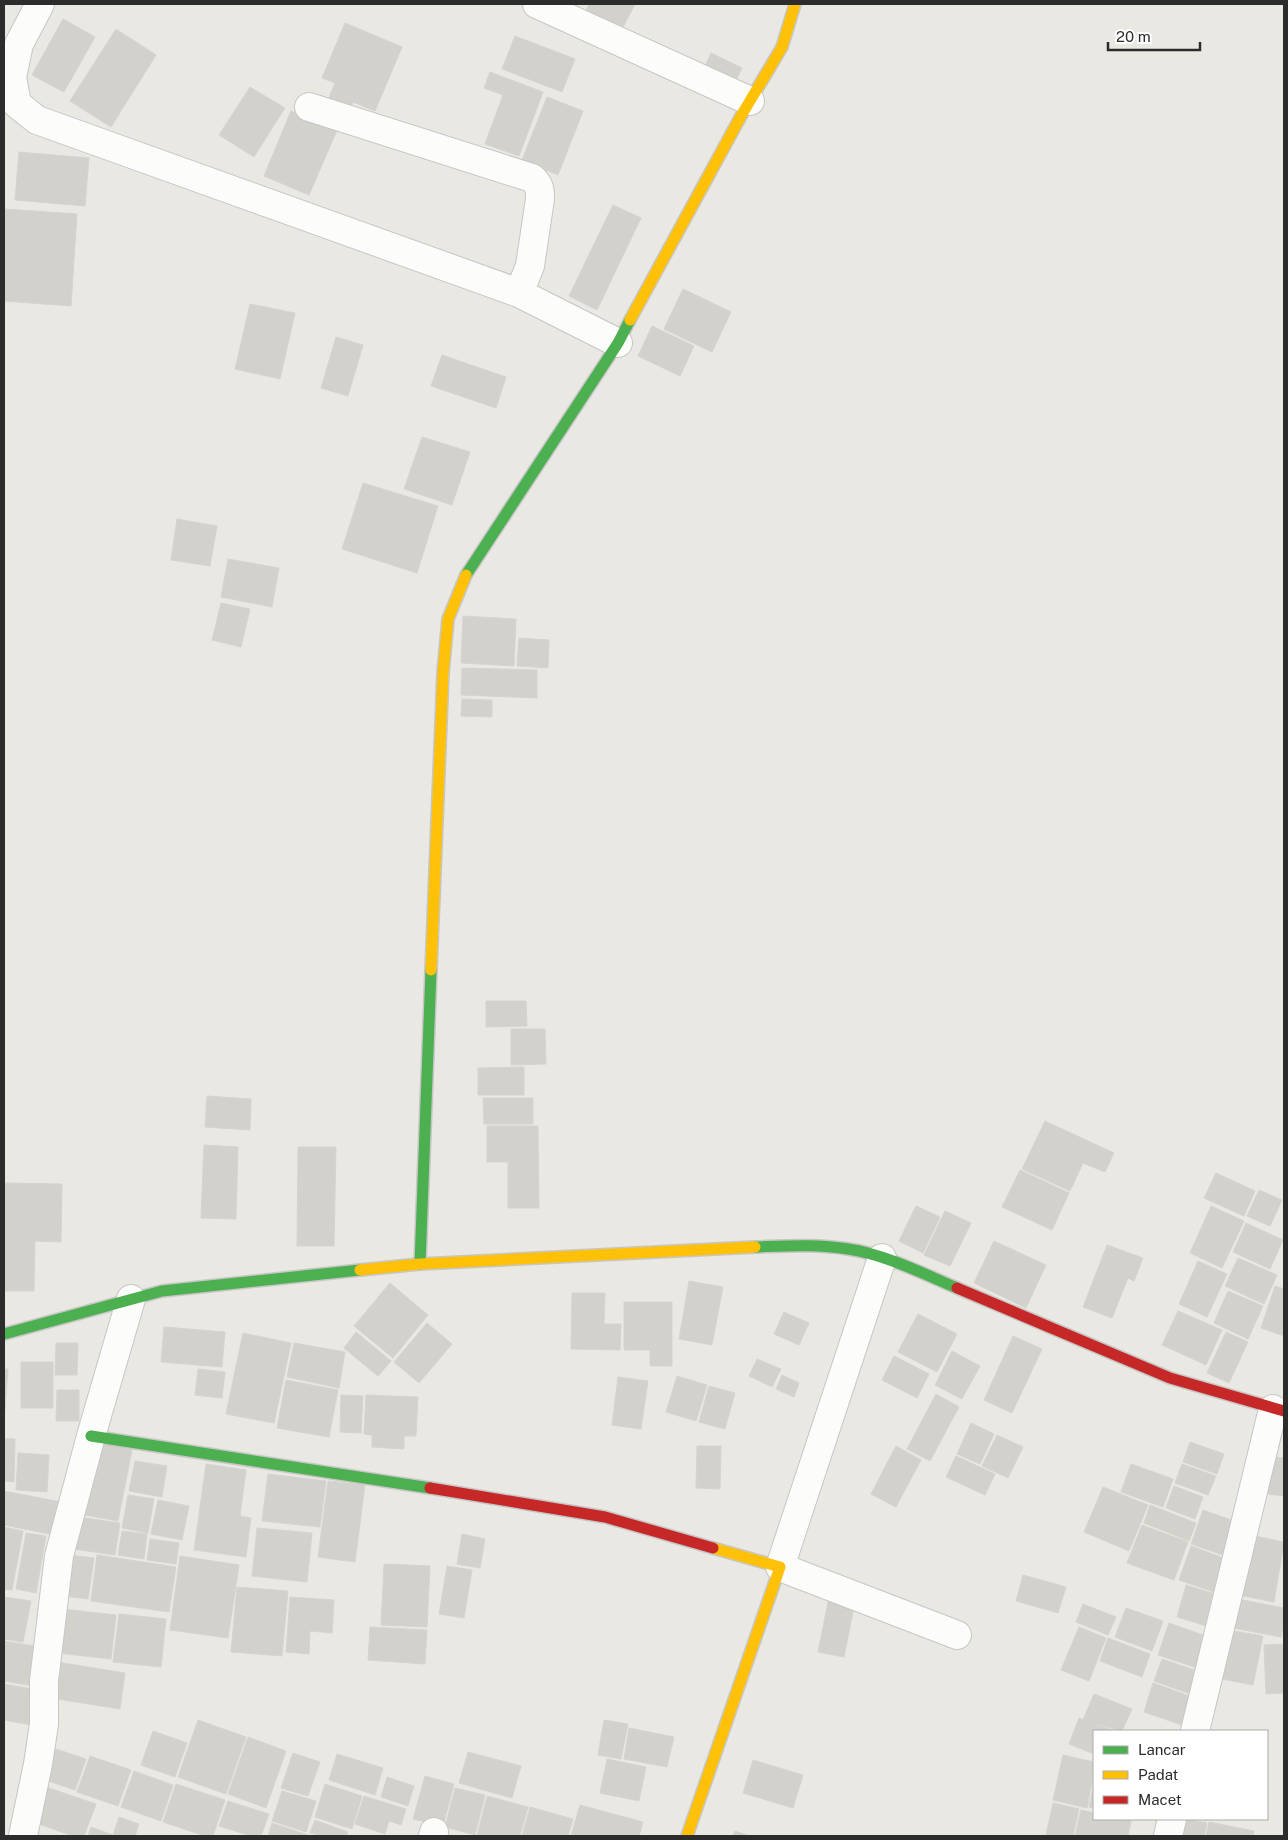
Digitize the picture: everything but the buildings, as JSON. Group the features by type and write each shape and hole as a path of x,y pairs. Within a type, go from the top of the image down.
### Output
{"street":[{"path":"40,4 19,44 12,77 17,104 37,120 519,293 618,344"},
{"path":"537,4 750,101"},
{"path":"420,1264 443,673 448,619 463,580 618,344 750,101 782,47 795,4"},
{"path":"310,107 532,178 538,183 540,199 530,266 519,293"},
{"path":"4,1334 162,1291 420,1264 796,1244 849,1249 901,1264 1170,1378 1279,1410 1195,1730"},
{"path":"687,1836 780,1567 882,1258"},
{"path":"23,1836 44,1724 44,1681 59,1556 91,1436 131,1299"},
{"path":"91,1436 478,1495 605,1517 780,1567 957,1635"},
{"path":"1168,1836 1172,1820"}],"traffic: fast":[{"path":"466,575 618,343 630,320"},
{"path":"420,1264 431,970"},
{"path":"755,1247 836,1247 862,1252 904,1265 957,1288"},
{"path":"4,1334 162,1291 360,1270"},
{"path":"91,1436 430,1488"}],"traffic: slow":[{"path":"630,320 741,116 782,47 795,4"},
{"path":"431,970 443,673 448,619 466,575"},
{"path":"360,1270 420,1264 755,1247"},
{"path":"687,1836 780,1567 713,1548"}],"traffic: jam":[{"path":"957,1288 1170,1378 1284,1411"},
{"path":"430,1488 605,1517 713,1548"}]}
